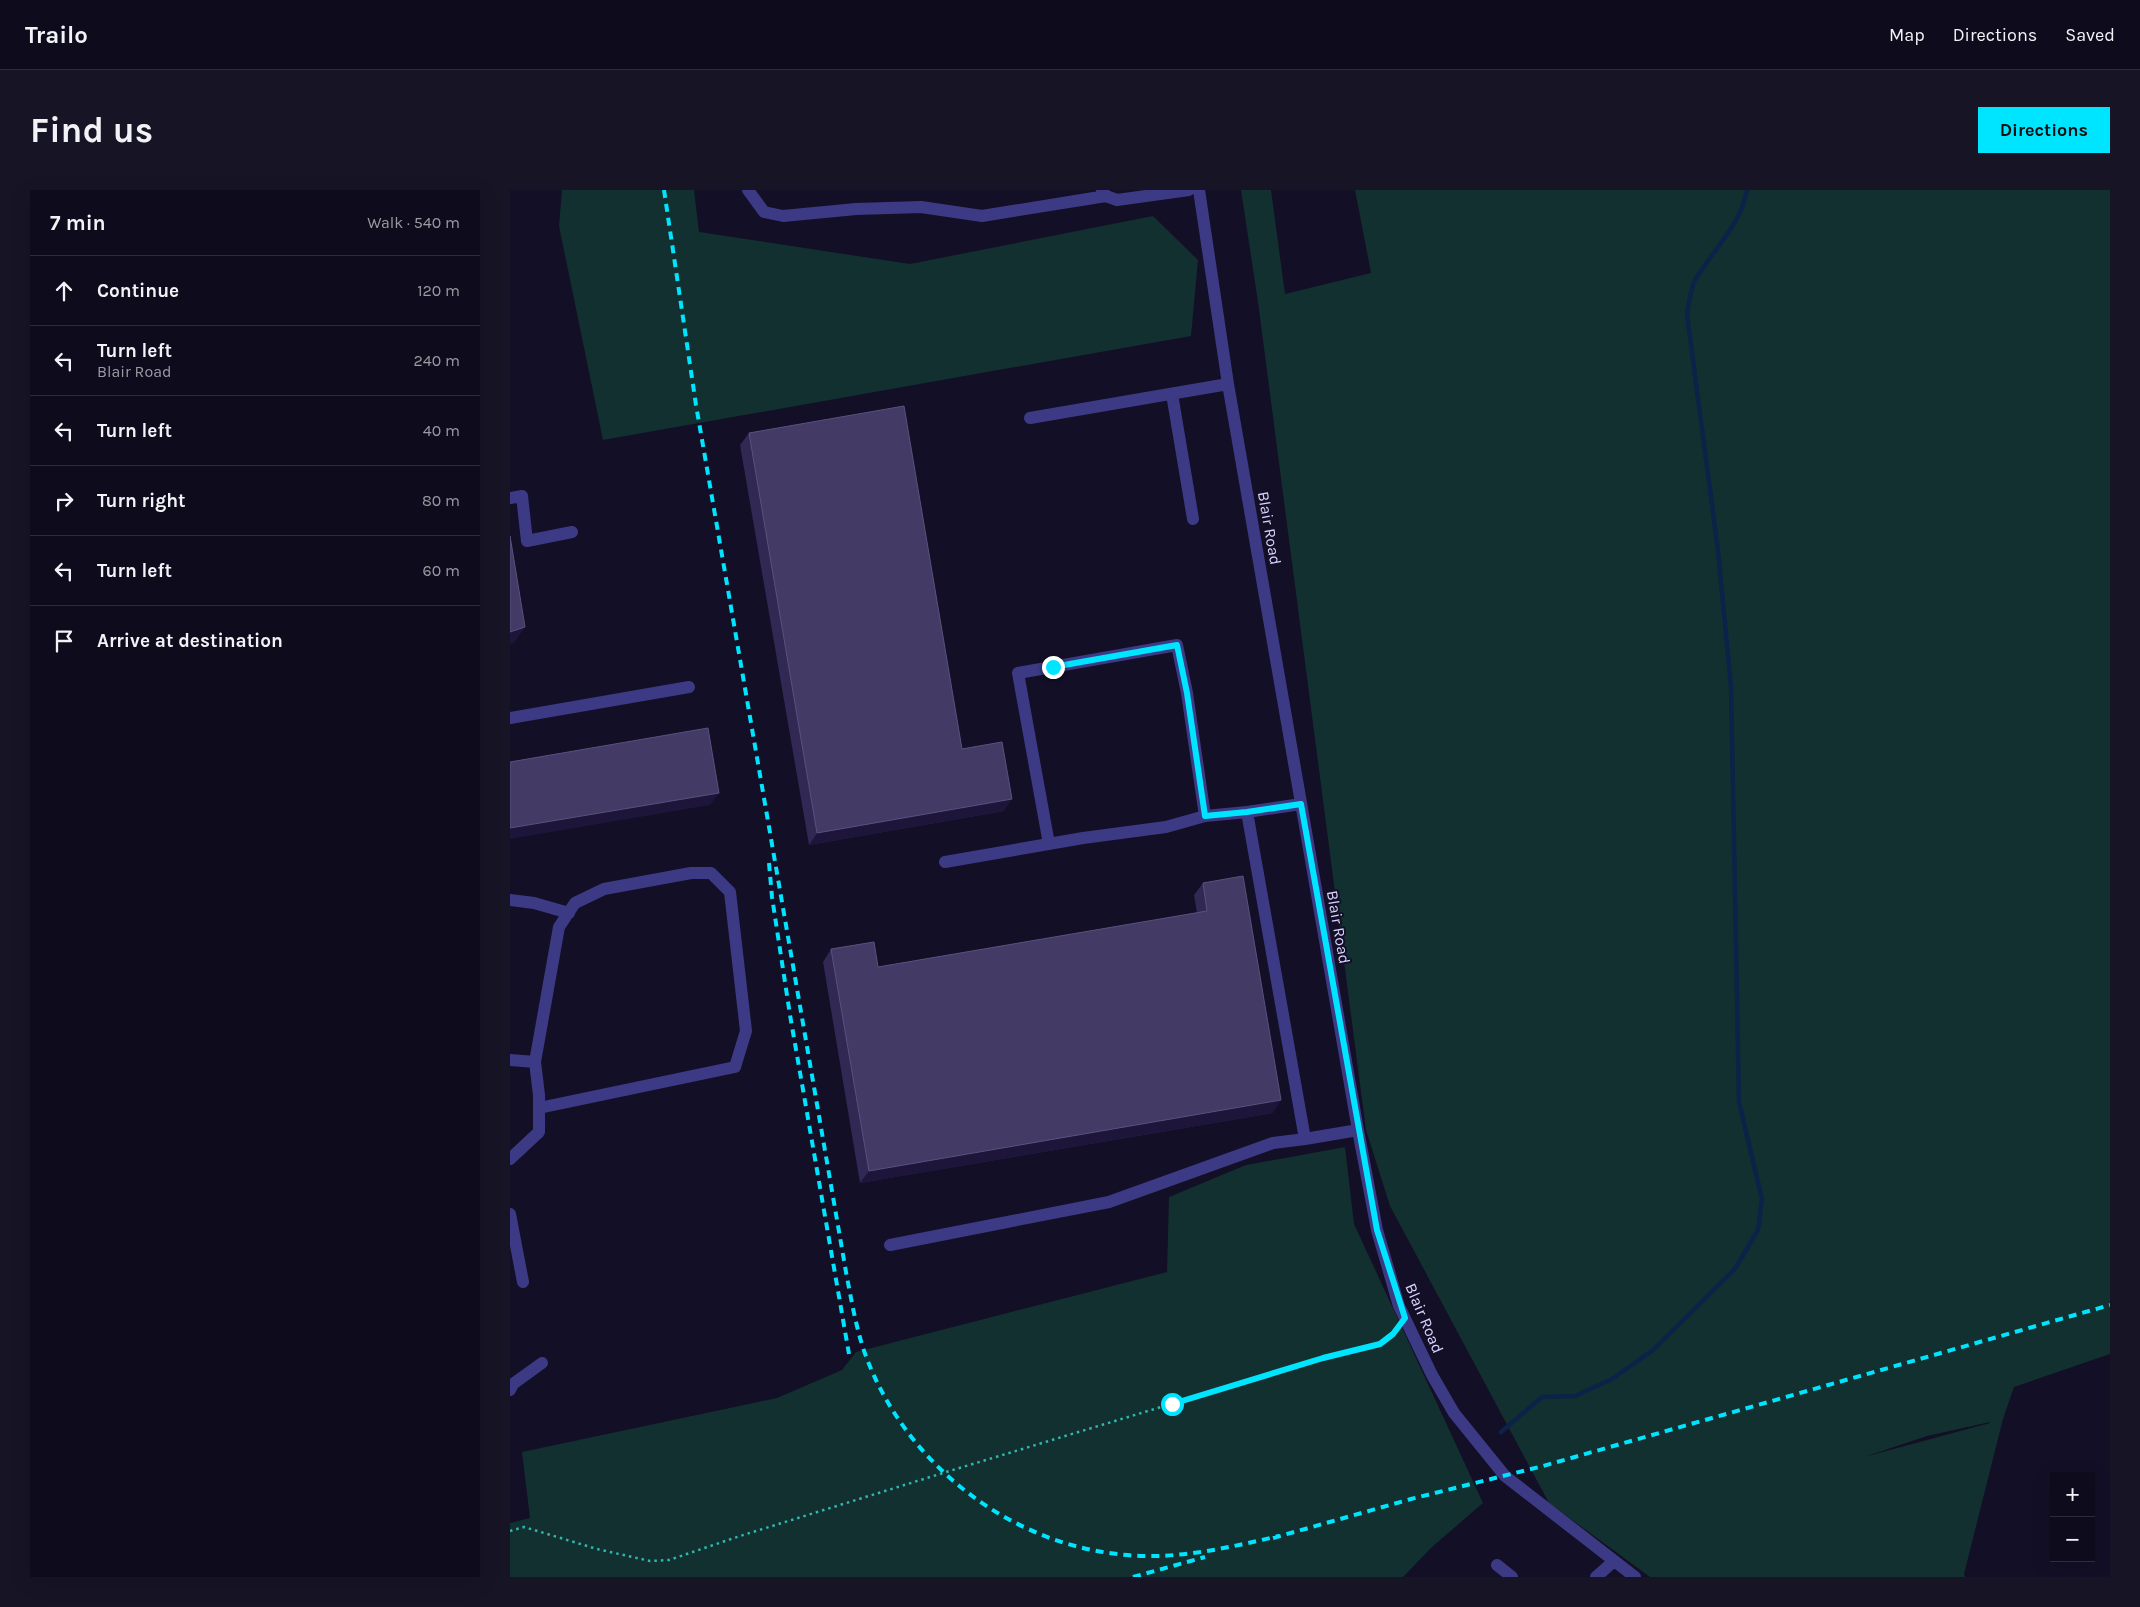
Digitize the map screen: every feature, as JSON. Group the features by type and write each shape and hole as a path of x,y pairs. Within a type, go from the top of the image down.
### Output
{"street":[{"path":"748,190 764,212 783,216 856,209 921,207 982,216 1104,193 1117,200 1134,194 1189,190"},
{"name":"Blair Road","path":"1199,190 1228,384 1377,1230 1405,1318 1432,1375 1454,1414 1504,1476 1635,1577"},
{"path":"1030,418 1228,384"},
{"path":"1172,394 1194,519"},
{"path":"510,498 522,496 528,540 572,532"},
{"path":"1049,844 1018,673 1177,645 1187,693 1205,816"},
{"path":"510,718 689,688"},
{"path":"945,862 1049,844 1166,827 1205,816 1301,804"},
{"path":"1247,812 1304,1139"},
{"path":"510,1159 539,1132 535,1062 559,928 575,903 604,888 692,873 711,874 730,892 746,1031 735,1067 539,1108"},
{"path":"510,900 534,903 569,913"},
{"path":"510,1060 535,1062"},
{"path":"890,1245 1109,1202 1273,1143 1358,1130"},
{"path":"510,1214 523,1282"},
{"path":"510,1390 513,1384 542,1363"},
{"path":"1596,1577 1614,1561"},
{"path":"1497,1564 1512,1577"}],"path":[{"path":"510,1531 524,1527 597,1549 650,1561 683,1557 740,1536 943,1472 1323,1358 1380,1344 1393,1334 1405,1318"}],"green space":[{"path":"562,190 694,190 699,232 910,264 1153,216 1198,260 1191,336 603,440 559,226"},
{"path":"1241,190 1271,190 1285,294 1371,273 1355,190 2110,190 2110,1354 2014,1387 2003,1419 1964,1574 1965,1577 1650,1577 1549,1503 1390,1206 1366,1130 1258,302","holes":["1990,1423 1864,1457 1927,1436"]},
{"path":"1345,1147 1354,1224 1483,1503 1432,1547 1403,1577 510,1577 510,1523 530,1518 522,1452 777,1398 842,1370 856,1352 1167,1272 1169,1197 1246,1165"}],"building":[{"path":"904,406 962,749 1002,742 1012,799 817,833 749,433"},
{"path":"510,536 525,627 510,632"},
{"path":"708,728 719,793 510,828 510,762"},
{"path":"1243,876 1281,1100 869,1171 831,949 874,942 878,967 1207,911 1203,883"}],"waterway":[{"path":"1501,1432 1542,1397 1575,1396 1612,1379 1653,1350 1735,1269 1758,1230 1762,1199 1739,1102 1731,686 1718,551 1687,314 1695,280 1739,215 1747,190"}],"railway":[{"path":"664,190 696,405 846,1272 858,1330 869,1364 889,1404 914,1440 944,1473 978,1500 1016,1523 1057,1540 1100,1551 1144,1556 1178,1555 1212,1550 1279,1536"},
{"path":"769,863 772,897 790,1015 849,1354"},
{"path":"1273,1538 1411,1499 1543,1466 2110,1305"},
{"path":"1133,1577 1205,1557"}],"route":[{"path":"1053,667 1177,645 1187,693 1205,816 1301,804 1377,1230 1399,1306 1405,1318 1393,1334 1380,1344 1323,1358 1172,1404"}]}
